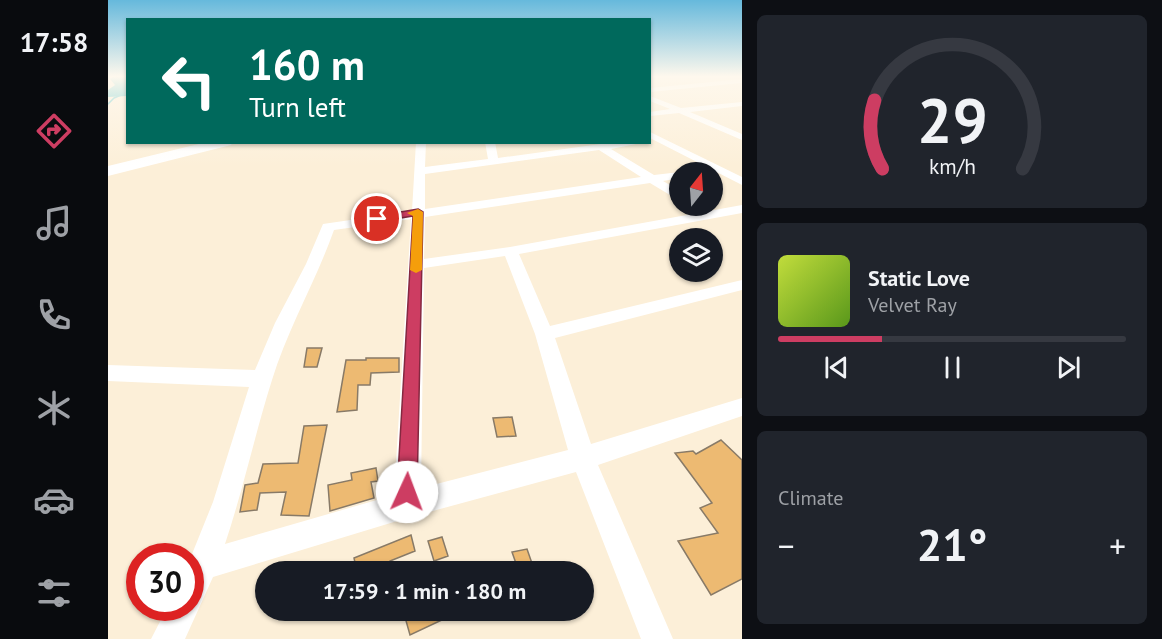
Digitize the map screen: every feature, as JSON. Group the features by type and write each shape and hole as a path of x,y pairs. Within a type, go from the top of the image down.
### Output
{"street":[{"path":"667,106 740,134"},
{"path":"651,114 726,106"},
{"path":"655,141 701,162"},
{"path":"108,171 221,144"},
{"path":"407,505 421,144"},
{"path":"490,144 494,161"},
{"path":"420,171 628,144"},
{"path":"602,148 669,190"},
{"path":"723,172 742,182"},
{"path":"204,565 220,520 262,379 284,322 314,264 327,228 418,212 669,177"},
{"path":"723,212 742,209"},
{"path":"416,265 510,251 696,216"},
{"path":"510,251 544,334 583,458 657,639"},
{"path":"544,334 742,285"},
{"path":"108,373 262,379"},
{"path":"204,565 407,505 583,458 742,407"},
{"path":"167,639 177,621"}],"building":[{"path":"307,348 322,348 317,367 304,367"},
{"path":"366,358 399,358 399,372 371,373 370,385 358,385 357,410 337,412 346,360 366,360"},
{"path":"512,417 516,436 497,437 493,418"},
{"path":"327,425 309,516 281,515 286,492 260,493 257,510 240,512 245,485 258,483 263,464 298,463 304,426"},
{"path":"721,440 742,460 742,579 711,595 678,541 718,533 700,508 712,503 675,453 693,451 696,454"},
{"path":"376,468 378,481 371,482 374,498 330,511 328,485 352,480 351,473"},
{"path":"411,535 415,551 390,561 355,561 354,558"},
{"path":"442,537 448,556 434,561 428,541"},
{"path":"527,549 531,561 515,561 512,552"},
{"path":"406,621 440,621 410,635"}],"slow traffic":[{"path":"412,213 418,212 416,270"}],"route":[{"path":"377,219 418,212 407,492"}]}
